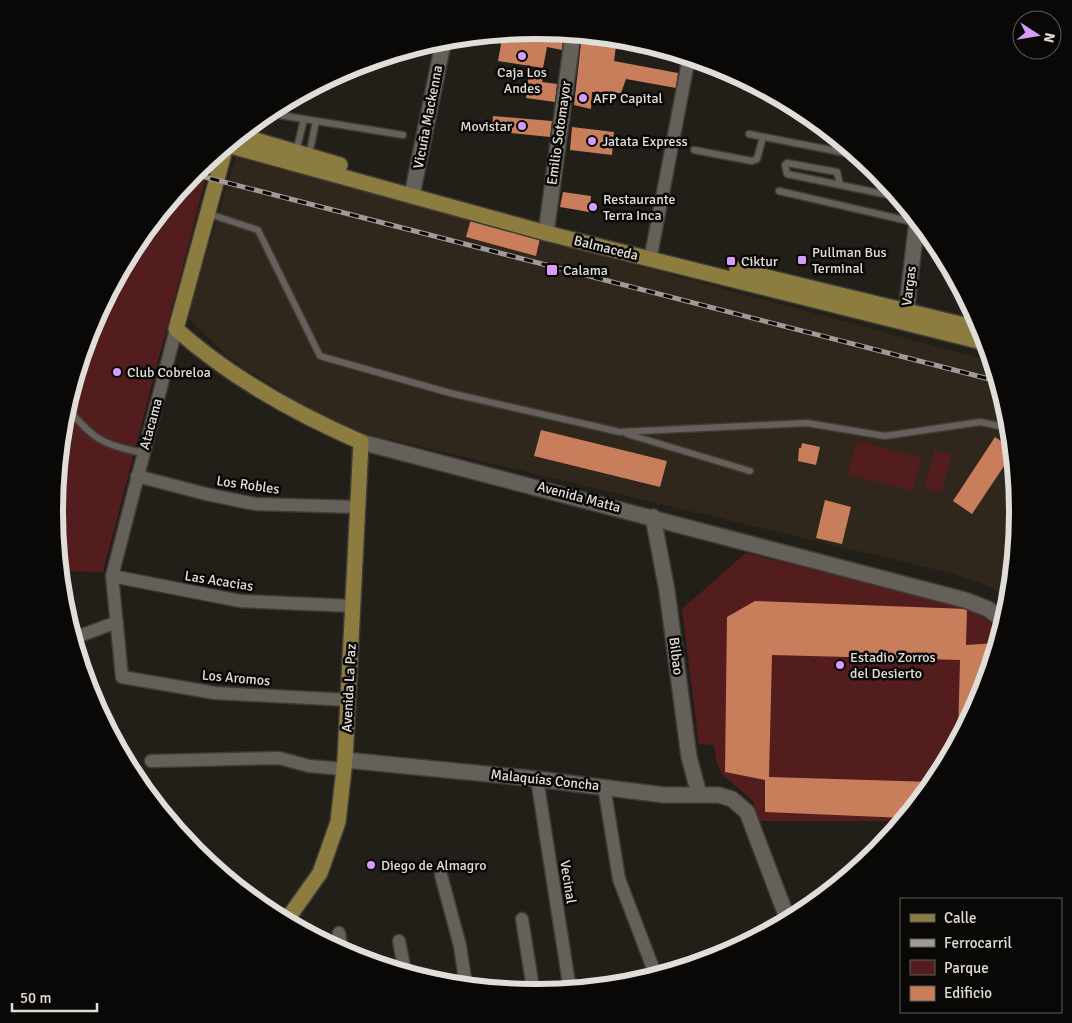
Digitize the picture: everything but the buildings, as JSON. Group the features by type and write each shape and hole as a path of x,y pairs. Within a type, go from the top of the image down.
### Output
{"main road":[{"name":"Balmaceda","path":"246,137 413,192"},
{"name":"Balmaceda","path":"235,147 547,228 905,316 971,327"},
{"name":"Atacama","path":"176,329 224,156"},
{"name":"Balmaceda","path":"547,228 652,250 905,316 976,340"},
{"name":"Avenida Matta","path":"176,329 222,367 287,407 361,442"},
{"name":"Avenida La Paz","path":"290,915 316,880 338,822 345,764 361,442"}],"street":[{"name":"Emilio Sotomayor","path":"547,228 572,40"},
{"name":"Vicuña Mackenna","path":"413,192 442,48"},
{"path":"652,250 688,64"},
{"name":"Vargas","path":"905,316 918,234"},
{"name":"Atacama","path":"122,677 112,576 176,329"},
{"name":"Avenida Matta","path":"361,442 965,600 988,609 997,616"},
{"name":"Los Robles","path":"137,476 206,494 255,504 357,506"},
{"name":"Bilbao","path":"653,517 667,591 689,756 699,794"},
{"name":"Las Acacias","path":"112,576 240,601 352,606"},
{"path":"80,636 117,622"},
{"name":"Los Aromos","path":"122,677 214,693 348,700"},
{"path":"151,761 278,758 309,766 345,764"},
{"name":"Malaquías Concha","path":"345,764 537,779 664,795 719,795 732,799 747,812 785,913"},
{"name":"Vecinal","path":"537,779 569,983"},
{"path":"604,786 619,879 653,969"},
{"path":"441,875 460,946 465,978"},
{"path":"522,919 532,984"},
{"path":"338,933 340,941"},
{"path":"399,941 404,965"}],"lane":[{"path":"279,114 403,136"},
{"path":"302,154 304,119"},
{"path":"302,154 316,121"},
{"path":"749,134 843,152"},
{"path":"694,150 752,161 757,159 763,137"},
{"path":"840,185 837,172 785,164 787,174 840,185 886,195"},
{"path":"779,191 913,226"},
{"path":"209,214 258,230 320,356 450,393 620,432 750,471"},
{"path":"73,414 94,436 110,446 143,453"},
{"path":"620,432 807,423 885,436 980,422 1001,426"}],"shaded area":[{"path":"236,157 984,359 1000,419 1008,481 1008,542 1001,597 993,588 954,574 363,433 305,407 229,358 187,317"}],"green space":[{"name":"Club Cobreloa","path":"207,172 103,572 67,571 63,512 64,481 72,419 79,389 99,331 127,275 161,224"},
{"path":"857,441 922,458 913,491 848,474"},
{"path":"935,450 952,455 941,492 924,487"},
{"name":"Estadio Zorros del Desierto","path":"746,553 971,609 994,628 984,663 960,721 929,774 893,821 756,821 753,801 721,772 715,757 714,745 699,744 682,609"}],"railway":[{"path":"203,176 990,379"}],"place":[{"name":"Caja Los Andes","path":"522,56"},
{"name":"AFP Capital","path":"583,98"},
{"name":"Movistar","path":"522,126"},
{"name":"Jatata Express","path":"592,141"},
{"name":"Restaurante Terra Inca","path":"593,207"},
{"name":"Pullman Bus Terminal","path":"802,260"},
{"name":"Ciktur","path":"731,261"},
{"name":"Calama","path":"552,270"},
{"name":"Club Cobreloa","path":"117,372"},
{"name":"Estadio Zorros del Desierto","path":"840,665"},
{"name":"Diego de Almagro","path":"371,865"}]}
